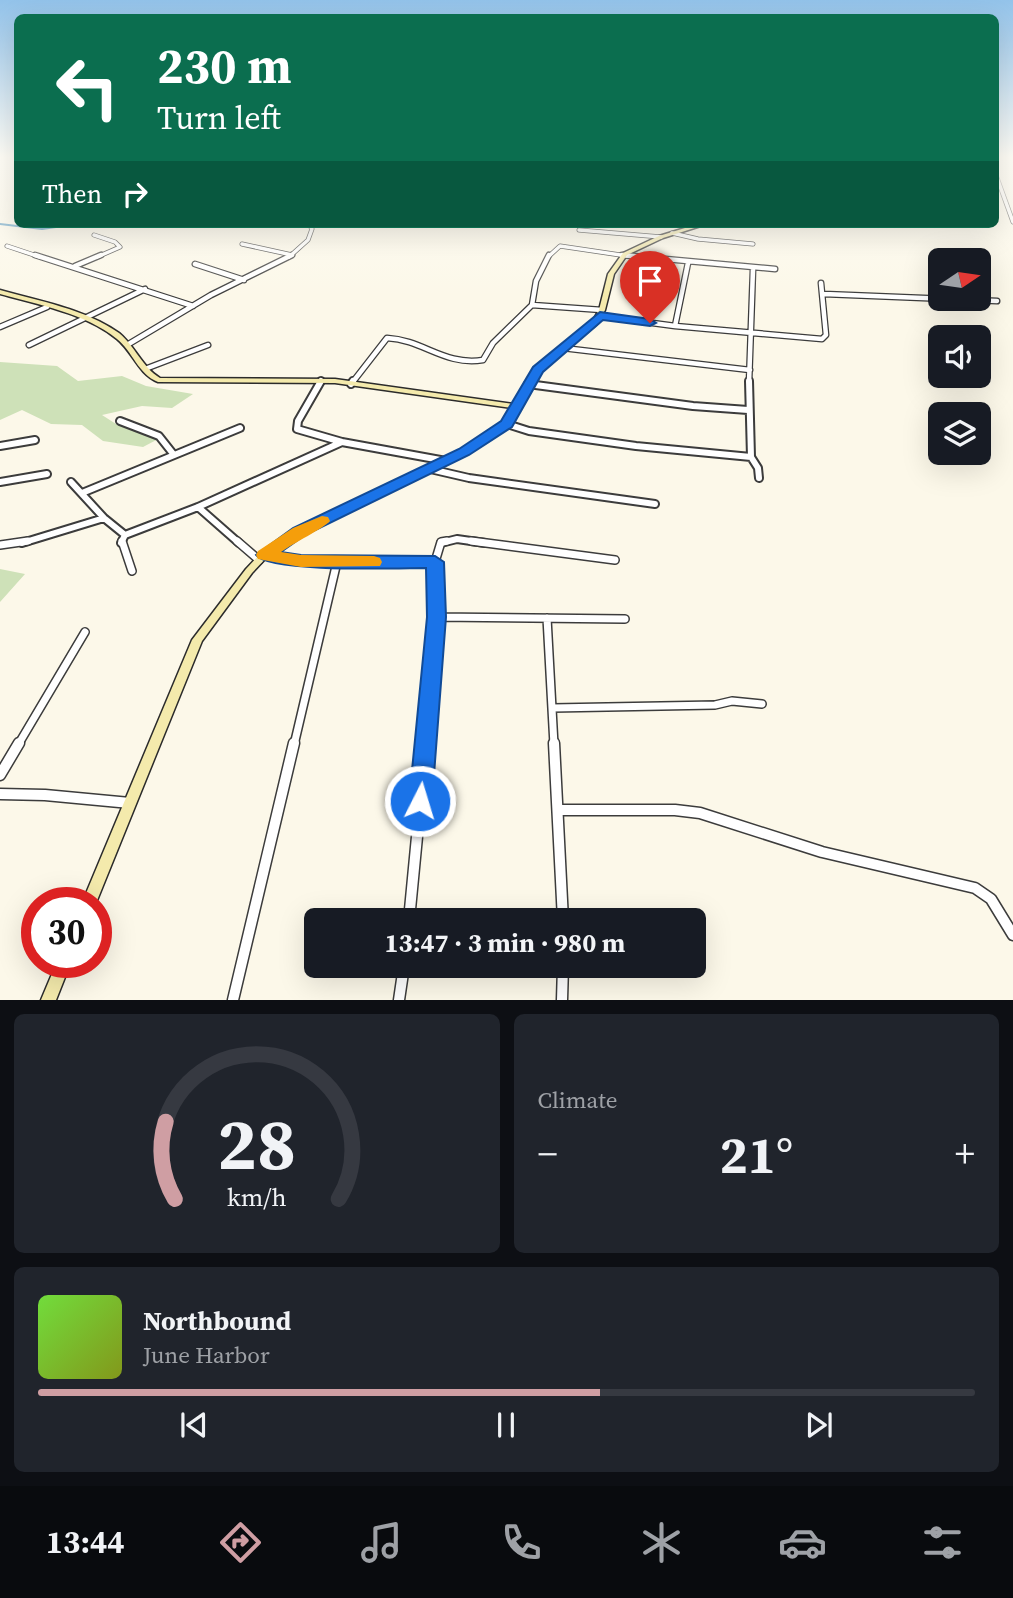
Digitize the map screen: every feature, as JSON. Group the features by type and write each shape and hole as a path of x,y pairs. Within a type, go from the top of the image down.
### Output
{"street":[{"path":"999,203 1006,204 1013,222"},
{"path":"127,345 193,306 292,255 310,239 311,228"},
{"path":"96,887 197,640 215,613 262,557 299,531 446,461 507,424 519,407 528,384 543,364 595,323 601,313 611,274 625,254 683,228"},
{"path":"579,230 661,237"},
{"path":"672,233 698,239 753,244"},
{"path":"75,267 120,247 120,244 94,235"},
{"path":"242,244 292,255"},
{"path":"8,246 193,306"},
{"path":"351,384 387,338 418,344 450,361 466,363 483,360 493,342 531,305 531,294 552,249 568,246 688,262 775,269"},
{"path":"675,326 688,262"},
{"path":"195,264 244,280"},
{"path":"753,269 748,410 751,457 758,468 759,478"},
{"path":"531,305 601,313 675,326 813,340 824,338 824,294 821,283"},
{"path":"29,345 145,289"},
{"path":"0,292 111,331 127,345 152,378 168,382 321,381 519,407"},
{"path":"824,294 997,301"},
{"path":"0,327 47,307"},
{"path":"145,369 208,345"},
{"path":"563,348 750,369"},
{"path":"321,381 296,427 342,442 446,461"},
{"path":"528,384 693,406 748,410"},
{"path":"120,421 153,433 171,447 174,455"},
{"path":"507,424 528,431 636,446 751,457"},
{"path":"82,493 240,428"},
{"path":"0,446 35,440"},
{"path":"132,571 121,543 125,535 198,507 342,442"},
{"path":"430,469 469,478 655,504"},
{"path":"0,482 47,474"},
{"path":"71,482 104,518 125,535"},
{"path":"198,507 262,557 301,561 435,562"},
{"path":"0,545 21,543 104,518"},
{"path":"410,908 436,617 435,562 441,542 450,539 615,560"},
{"path":"233,999 337,562"},
{"path":"436,617 625,618"},
{"path":"547,618 562,908"},
{"path":"0,775 85,632"},
{"path":"553,708 702,703 715,705 732,701 762,705"},
{"path":"0,794 132,803"},
{"path":"558,810 675,810 700,813 822,852 968,886 983,891 1013,935"},
{"path":"48,999 57,978"},
{"path":"399,999 402,978"},
{"path":"562,999 563,978"}],"green space":[{"path":"0,362 57,366 78,381 122,376 146,386 193,394 172,408 142,406 102,415 116,424 162,437 143,447 103,441 82,425 51,424 22,410 0,420"},
{"path":"0,569 25,574 0,602"}],"waterway":[{"path":"0,224 14,226"},
{"path":"34,228 49,228"}],"slow traffic":[{"path":"322,521 299,531 264,555 301,561 374,562"}],"route":[{"path":"420,801 436,617 435,562 301,561 264,555 299,531 346,511 464,452 507,424 519,407 528,384 538,369 600,316 650,323"}]}
